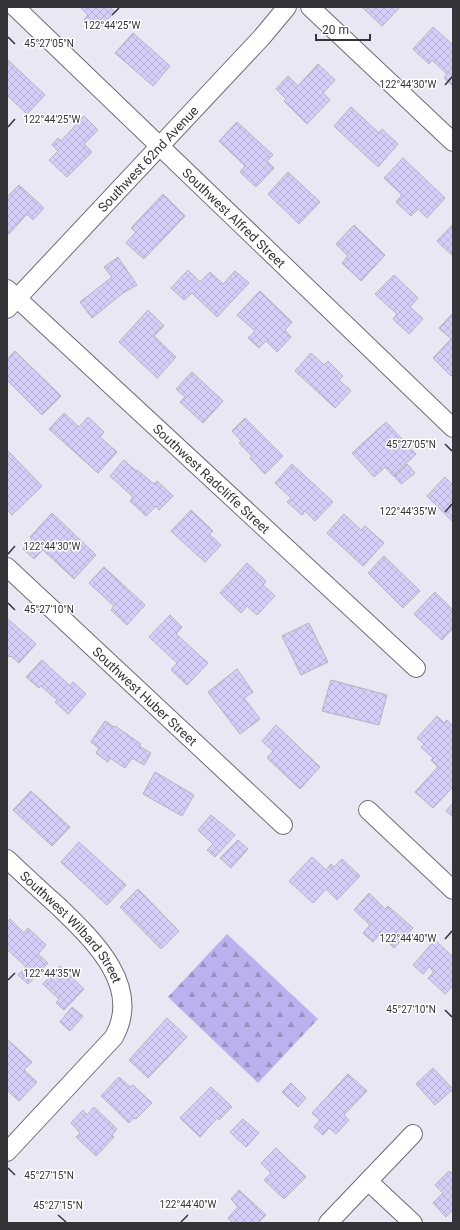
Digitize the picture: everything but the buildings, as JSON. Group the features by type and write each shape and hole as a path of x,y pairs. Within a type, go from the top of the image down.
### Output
{"street":[{"name":"Southwest Alfred Street","path":"15,7 453,428"},
{"name":"Southwest 62nd Avenue","path":"10,299 159,146 262,37 286,7"},
{"path":"310,7 453,142"},
{"name":"Southwest Radcliffe Street","path":"10,299 416,668"},
{"name":"Southwest Huber Street","path":"7,567 283,825"},
{"path":"368,810 453,890"},
{"name":"Southwest Wilbard Street","path":"7,859 96,944 115,974 122,1002 122,1016 114,1037 7,1151"},
{"path":"328,1223 413,1134"},
{"path":"368,1181 413,1223"}],"green space":[{"path":"227,934 318,1019 258,1083 168,997"}]}
